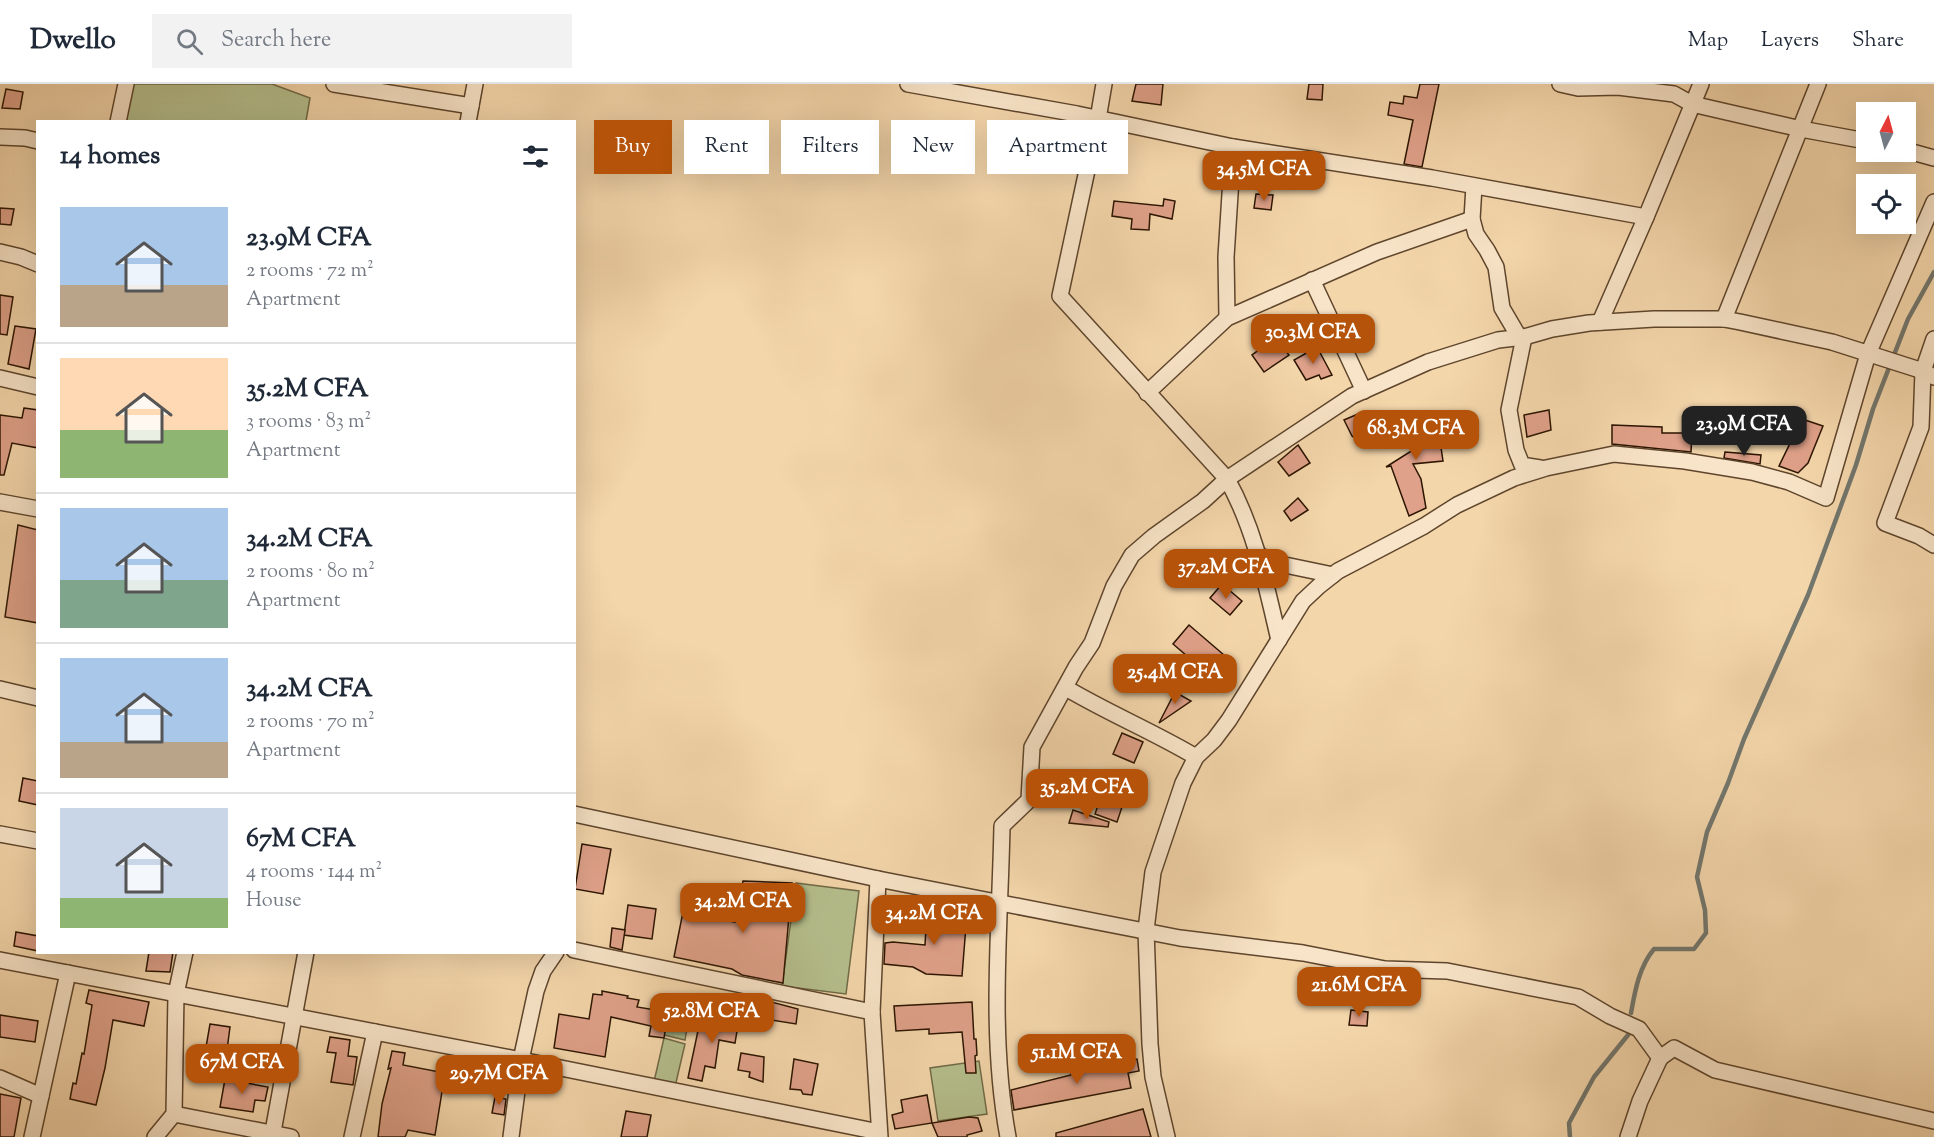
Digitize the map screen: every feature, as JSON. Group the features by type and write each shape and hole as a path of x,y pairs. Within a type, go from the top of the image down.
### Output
{"street":[{"path":"118,120 126,84"},
{"path":"334,84 470,114 475,84"},
{"path":"908,84 1233,147 1474,186 1646,218"},
{"path":"1104,84 1060,296 1227,479 1239,500 1260,556 1278,640"},
{"path":"1560,84 1578,88 1618,87 1674,94 1692,104 1856,139"},
{"path":"1600,322 1701,84"},
{"path":"1724,319 1818,84"},
{"path":"0,137 36,141"},
{"path":"1227,318 1226,257 1233,147"},
{"path":"1916,153 1934,158"},
{"path":"1474,186 1472,219 1476,234 1496,267 1502,308 1522,337 1509,410 1516,450 1522,465 1546,468"},
{"path":"1167,1137 1153,1077 1146,930 1152,872 1183,783 1196,757 1214,740 1229,720 1303,601 1333,575 1424,526 1457,505 1514,478 1546,468 1614,454 1653,457 1752,472 1789,482 1826,498 1868,354 1934,202"},
{"path":"1147,393 1227,318 1377,252 1472,219"},
{"path":"0,252 36,263"},
{"path":"1312,280 1364,391"},
{"path":"1008,1137 997,1053 1002,826 1029,800 1032,747 1076,667 1092,643 1114,586 1132,555 1154,536 1203,501 1227,479 1352,396 1428,362 1498,339 1522,337 1552,329 1600,322 1724,319 1832,342 1929,374"},
{"path":"1934,339 1921,427 1884,523 1919,536 1934,545"},
{"path":"0,378 36,387"},
{"path":"0,502 36,509"},
{"path":"1260,556 1285,565 1333,575"},
{"path":"1066,688 1103,710 1172,742 1196,757"},
{"path":"0,689 36,698"},
{"path":"576,814 878,879 1180,938 1304,953 1385,969 1447,971 1578,997 1610,1016 1639,1029 1660,1058"},
{"path":"0,834 36,842"},
{"path":"0,960 521,1060 880,1135 872,1012 878,879"},
{"path":"576,950 872,1012"},
{"path":"155,1137 174,1114 176,994 185,954"},
{"path":"272,1135 306,954"},
{"path":"512,1137 521,1060 538,981 555,954"},
{"path":"32,1137 68,973"},
{"path":"352,1137 375,1032"},
{"path":"1628,1137 1640,1101 1660,1058 1674,1048 1715,1070 1805,1093 1934,1121"},
{"path":"0,1078 41,1096"},
{"path":"174,1114 291,1137"}],"green space":[{"path":"133,84 272,84 310,98 306,120 126,120"},
{"path":"796,883 859,891 846,994 782,986"},
{"path":"671,994 692,998 685,1040 664,1035"},
{"path":"664,1038 685,1044 674,1091 653,1086"},
{"path":"979,1061 987,1114 938,1121 930,1068"}],"building":[{"path":"1136,84 1163,84 1161,105 1132,101"},
{"path":"1309,84 1323,84 1322,100 1307,99"},
{"path":"1420,84 1439,84 1422,167 1404,164 1413,120 1388,115 1390,102 1403,104 1404,96 1417,98"},
{"path":"6,89 23,92 20,109 2,108"},
{"path":"1256,194 1273,195 1271,210 1254,208"},
{"path":"1164,199 1175,201 1172,219 1150,214 1149,230 1131,229 1132,219 1112,216 1114,201 1163,206"},
{"path":"0,208 14,209 11,225 0,224"},
{"path":"0,295 13,297 7,335 0,334"},
{"path":"15,326 36,329 29,369 8,364"},
{"path":"1275,338 1289,355 1264,372 1252,355"},
{"path":"1317,347 1332,375 1321,379 1319,375 1306,380 1294,360"},
{"path":"24,408 36,410 36,448 12,443 4,475 0,475 0,415 22,418"},
{"path":"1549,410 1551,430 1527,437 1524,415"},
{"path":"1423,411 1435,442 1440,441 1443,461 1413,464 1421,479 1426,508 1409,516 1391,466 1386,467 1413,450 1401,419"},
{"path":"1358,414 1365,430 1355,438 1344,420"},
{"path":"1802,419 1823,426 1808,463 1798,473 1779,466"},
{"path":"1612,425 1662,427 1662,433 1692,433 1691,452 1612,444"},
{"path":"1298,445 1310,463 1289,476 1278,462"},
{"path":"1725,452 1761,455 1760,464 1724,458"},
{"path":"1298,498 1308,510 1291,521 1284,511"},
{"path":"18,525 36,530 36,623 5,617"},
{"path":"1222,584 1242,601 1230,615 1210,598"},
{"path":"1189,625 1231,661 1215,680 1173,644"},
{"path":"1175,692 1191,701 1159,723"},
{"path":"1122,733 1143,742 1134,763 1113,754"},
{"path":"23,778 36,781 36,805 19,801"},
{"path":"1102,793 1124,801 1117,822 1095,814"},
{"path":"1073,810 1109,822 1108,827 1069,823"},
{"path":"582,844 611,849 603,894 576,889"},
{"path":"743,881 792,883 783,983 674,957 683,912 735,922"},
{"path":"628,905 656,909 652,939 624,935"},
{"path":"927,911 967,913 962,976 926,974 913,967 884,964 885,943 925,945"},
{"path":"612,928 625,930 622,950 610,947"},
{"path":"16,932 36,936 36,951 14,946"},
{"path":"149,954 173,954 170,972 146,971"},
{"path":"89,990 149,1002 144,1026 113,1020 96,1105 70,1099 73,1083 76,1084 82,1053 84,1054 92,1005 86,1003"},
{"path":"602,991 639,1000 637,1007 668,1012 664,1038 649,1036 651,1026 611,1017 605,1057 554,1048 559,1014 589,1019 593,994 602,995"},
{"path":"749,996 798,1009 796,1024 741,1015 744,999 749,1000"},
{"path":"972,1002 977,1055 975,1056 976,1073 966,1073 962,1032 929,1034 929,1029 896,1031 894,1006"},
{"path":"1351,1010 1368,1012 1367,1026 1349,1025"},
{"path":"727,1011 740,1013 735,1043 719,1040 715,1068 705,1066 702,1081 688,1078 699,1026 709,1028 710,1023 725,1025"},
{"path":"0,1015 38,1021 35,1042 0,1037"},
{"path":"210,1024 230,1027 227,1050 206,1047"},
{"path":"330,1037 350,1040 348,1056 357,1057 353,1085 331,1082 336,1053 327,1052"},
{"path":"392,1051 405,1053 403,1065 445,1073 435,1135 408,1130 405,1137 378,1137"},
{"path":"741,1053 764,1057 763,1082 749,1077 750,1072 738,1070"},
{"path":"794,1059 818,1064 812,1095 803,1094 801,1090 790,1089"},
{"path":"1137,1059 1139,1071 1128,1073 1131,1088 1014,1110 1011,1090 1071,1075 1070,1069"},
{"path":"225,1079 268,1087 265,1101 255,1100 253,1112 220,1107"},
{"path":"0,1094 21,1098 14,1137 0,1137"},
{"path":"927,1095 932,1123 895,1129 892,1115 903,1112 901,1100"},
{"path":"495,1097 506,1099 504,1115 492,1113"},
{"path":"1143,1109 1151,1137 1056,1137 1056,1133"},
{"path":"626,1111 651,1115 647,1137 621,1137"},
{"path":"969,1117 978,1118 982,1131 967,1135 967,1137 938,1137 932,1123"}],"waterway":[{"path":"1631,1013 1641,971 1654,949 1694,949 1706,933 1705,910 1697,877 1707,832 1744,739 1808,595 1856,465 1873,409 1908,319 1934,272"},
{"path":"1570,1137 1569,1123 1594,1077 1628,1035"}]}
